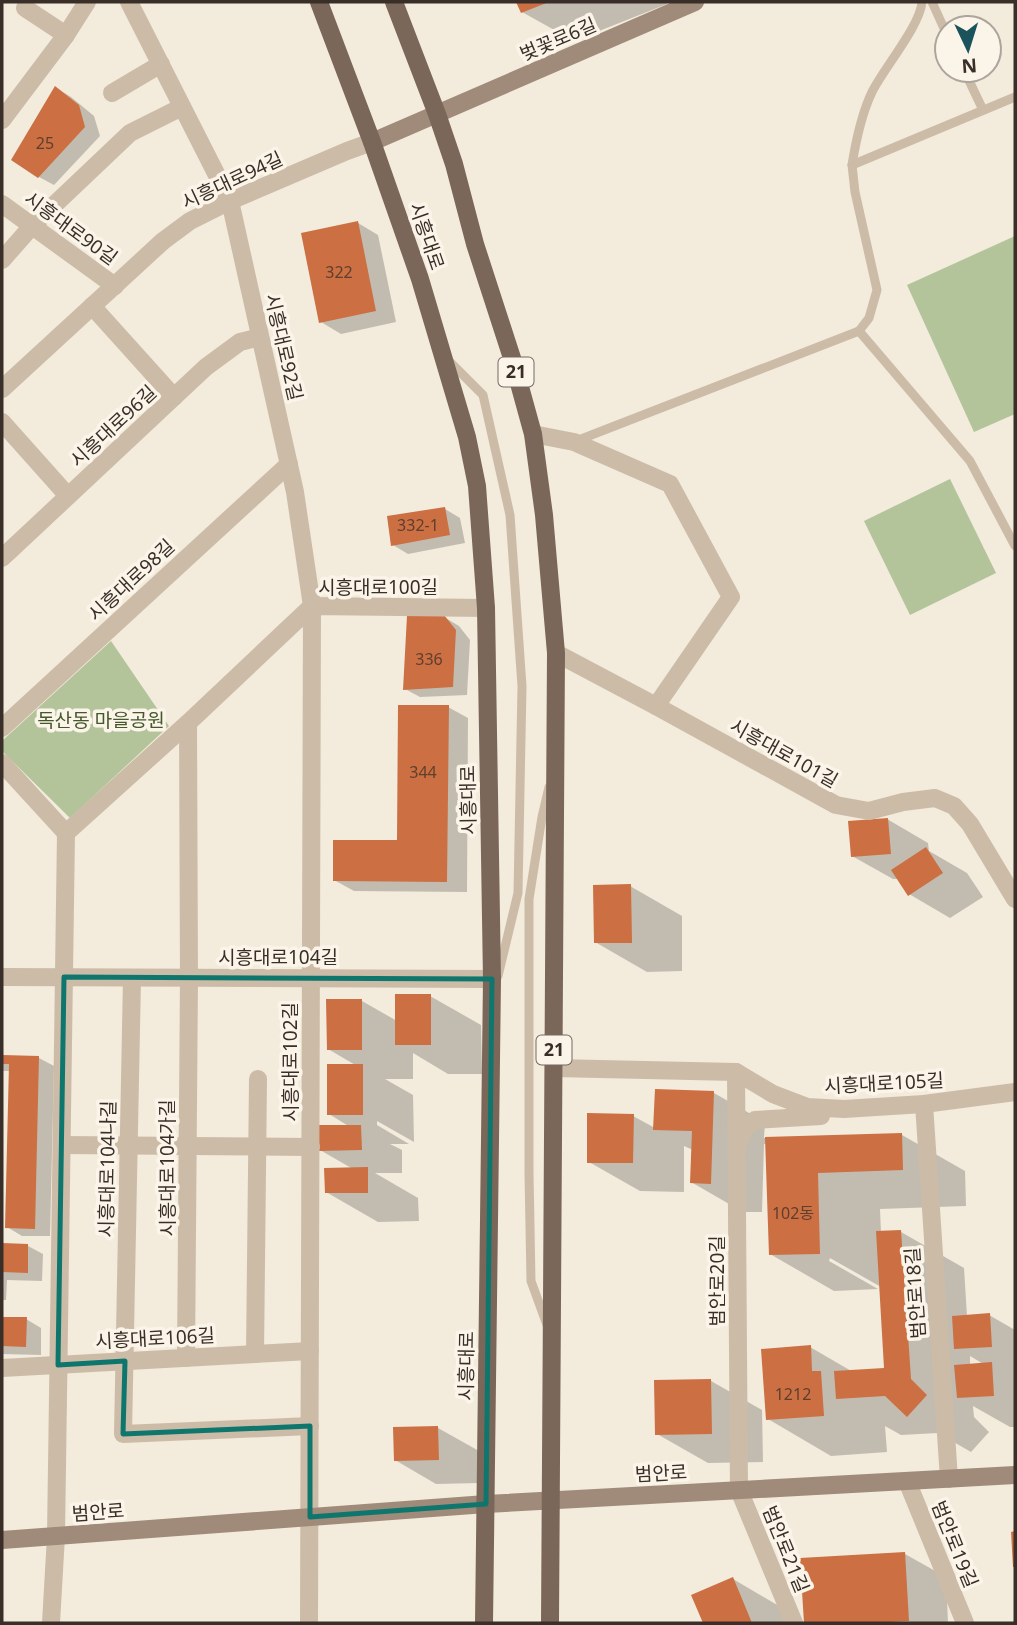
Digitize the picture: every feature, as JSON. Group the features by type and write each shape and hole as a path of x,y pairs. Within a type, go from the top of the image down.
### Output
{"main road":[{"name":"시흥대로","path":"319,2 420,279 467,437 477,486 486,608 492,979 484,1623"},
{"name":"21","path":"394,2 454,164 475,244 512,358 533,434 544,514 556,653 550,1623"},
{"name":"벚꽃로6길","path":"372,142 695,2"},
{"name":"범안로","path":"2,1540 485,1504 1015,1475"}],"street":[{"path":"2,120 66,35 87,2"},
{"name":"시흥대로92길","path":"129,2 230,201 289,464 312,606"},
{"path":"25,8 66,35"},
{"path":"112,93 161,64"},
{"path":"2,260 32,226 130,133 182,107"},
{"name":"시흥대로94길","path":"2,389 163,241 190,221 230,201 372,142"},
{"name":"시흥대로90길","path":"2,204 115,285"},
{"path":"92,306 174,397"},
{"name":"시흥대로96길","path":"5,549 68,496 206,367 240,342 260,337"},
{"path":"2,422 68,496"},
{"path":"533,434 574,442 670,484 731,597 656,706"},
{"name":"시흥대로98길","path":"2,727 289,464"},
{"name":"시흥대로100길","path":"66,833 312,606 486,608"},
{"name":"시흥대로102길","path":"310,1517 312,606"},
{"name":"시흥대로101길","path":"556,653 836,805 869,811 903,802 935,798 954,806 970,824 1015,899"},
{"path":"188,723 189,978"},
{"path":"2,763 66,833 58,1364"},
{"name":"시흥대로104길","path":"2,977 492,979"},
{"name":"시흥대로104나길","path":"131,978 123,1434 310,1426"},
{"name":"시흥대로104가길","path":"187,1358 189,978"},
{"name":"시흥대로105길","path":"554,1068 736,1072 773,1094 807,1107 844,1109 924,1104 1015,1092"},
{"name":"범안로20길","path":"736,1072 739,1490"},
{"path":"255,1354 258,1079"},
{"name":"범안로18길","path":"924,1104 948,1479"},
{"path":"737,1144 746,1128 755,1120 818,1117 844,1109"},
{"path":"62,1145 311,1147"},
{"name":"시흥대로106길","path":"2,1368 310,1351"},
{"name":"범안로","path":"51,1623 56,1536 58,1364"},
{"name":"범안로19길","path":"907,1481 965,1623"},
{"name":"범안로21길","path":"739,1490 794,1623"},
{"path":"309,1623 310,1517"}],"lane":[{"path":"574,442 859,331 869,317 877,290 855,192 852,165 862,117 873,92 914,24 922,2"},
{"path":"970,84 982,110"},
{"path":"852,165 1015,97"},
{"path":"859,331 970,461 1015,546"},
{"path":"441,354 484,395 510,515 522,686 518,893 491,1004"},
{"path":"552,1340 531,1281 529,899 542,817 555,759"}],"highlighted area":[{"path":"64,977 492,979 486,1504 310,1517 310,1426 123,1434 125,1361 58,1365"}],"green space":[{"path":"1015,236 1015,414 974,432 907,285"},
{"path":"950,479 996,573 910,615 864,521"},
{"name":"독산동 마을공원","path":"111,641 169,726 70,818 2,751 2,741"}],"building":[{"path":"516,2 549,2 521,13"},
{"path":"55,86 79,105 85,127 38,178 11,160"},
{"path":"358,221 376,311 319,323 301,233"},
{"path":"445,507 450,535 391,546 387,516"},
{"path":"444,615 456,630 453,687 403,690 407,616"},
{"path":"398,705 449,705 447,882 333,881 333,840 397,840"},
{"path":"888,818 891,854 851,857 848,821"},
{"path":"926,847 943,873 908,896 891,870"},
{"path":"631,884 632,943 594,943 593,885"},
{"path":"395,994 431,994 431,1045 395,1045"},
{"path":"326,999 362,999 362,1050 327,1050"},
{"path":"2,1055 39,1056 35,1229 5,1228 9,1064 2,1064"},
{"path":"327,1064 363,1064 363,1115 327,1115"},
{"path":"655,1089 714,1091 711,1184 690,1183 692,1131 653,1130"},
{"path":"587,1113 634,1114 633,1163 587,1163"},
{"path":"318,1125 361,1125 362,1150 318,1151"},
{"path":"902,1133 903,1170 818,1173 820,1254 769,1255 765,1137"},
{"path":"368,1167 368,1193 325,1193 324,1168"},
{"path":"901,1230 911,1379 927,1395 907,1417 885,1396 836,1399 834,1371 884,1368 876,1231"},
{"path":"2,1243 28,1244 28,1273 2,1272"},
{"path":"990,1313 992,1347 954,1349 952,1316"},
{"path":"2,1317 27,1317 26,1347 2,1346"},
{"path":"811,1345 812,1371 821,1371 824,1416 766,1420 761,1349"},
{"path":"992,1362 994,1396 957,1398 954,1365"},
{"path":"711,1379 712,1434 655,1435 654,1380"},
{"path":"438,1426 439,1460 394,1461 393,1427"},
{"path":"1015,1531 1015,1567 1013,1567 1011,1532"},
{"path":"905,1552 909,1621 804,1623 800,1558"},
{"path":"733,1577 752,1623 703,1623 691,1595"}]}
